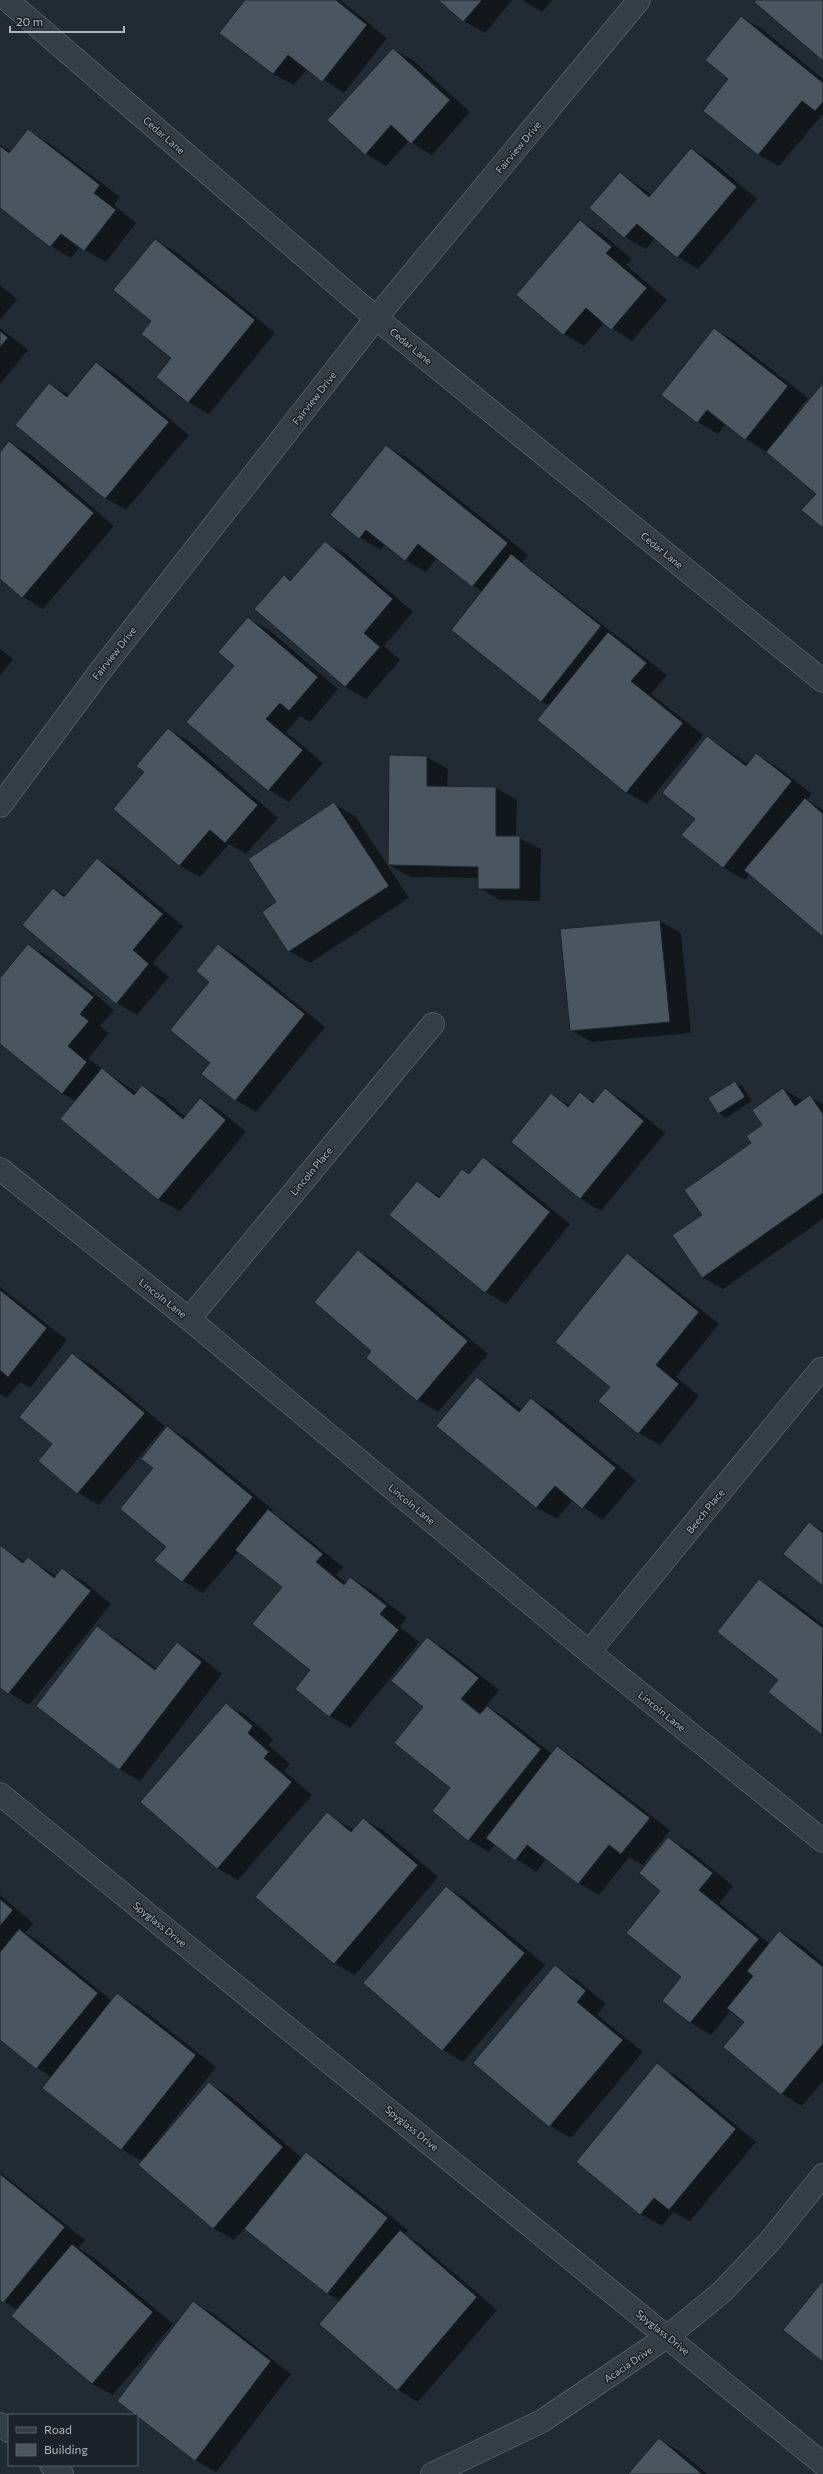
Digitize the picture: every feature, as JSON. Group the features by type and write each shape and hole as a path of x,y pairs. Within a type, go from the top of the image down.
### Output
{"street":[{"name":"Cedar Lane","path":"7,0 376,318 823,681"},
{"name":"Fairview Drive","path":"0,806 101,670 376,318 639,0"},
{"name":"Lincoln Place","path":"189,1319 433,1024"},
{"name":"Lincoln Lane","path":"0,1169 189,1319 589,1652 823,1841"},
{"name":"Beech Place","path":"589,1652 821,1369"},
{"name":"Spyglass Drive","path":"0,1794 668,2336 823,2464"},
{"name":"Acacia Drive","path":"432,2474 542,2421 668,2336 722,2292 770,2241 823,2175"},
{"path":"0,2424 8,2430"},
{"path":"52,2466 62,2474"}],"building":[{"path":"245,0 336,0 367,25 322,82 288,55 273,74 219,33"},
{"path":"438,0 482,0 463,22"},
{"path":"756,0 823,0 823,61 754,2"},
{"path":"741,16 823,83 823,102 815,111 802,101 758,155 703,111 728,79 705,60"},
{"path":"393,48 450,100 411,144 391,125 365,155 327,120"},
{"path":"28,129 100,185 94,193 116,210 84,251 61,234 50,247 0,208 0,146 9,153"},
{"path":"691,148 737,187 677,258 637,224 624,238 589,208 620,172 649,197"},
{"path":"580,220 612,247 606,253 647,288 611,330 586,308 563,335 516,295"},
{"path":"155,239 255,320 188,403 156,377 171,358 141,334 151,321 113,290"},
{"path":"714,328 788,386 745,440 707,410 697,423 661,395"},
{"path":"0,331 8,338 0,347"},
{"path":"96,362 169,422 105,499 15,425 49,383 67,397"},
{"path":"823,383 823,528 801,510 816,494 766,452"},
{"path":"9,441 94,513 22,598 0,579 0,452"},
{"path":"386,445 508,543 472,587 418,544 405,561 366,530 359,539 330,515"},
{"path":"325,541 393,599 364,633 380,647 345,687 254,609 284,575 290,581"},
{"path":"511,554 601,626 541,702 451,630"},
{"path":"248,617 318,677 289,711 280,703 266,719 303,750 268,791 186,722 234,666 218,652"},
{"path":"608,632 647,663 631,681 683,723 626,793 537,720"},
{"path":"168,728 258,805 225,843 210,830 179,866 113,809 144,772 136,766"},
{"path":"707,736 746,766 756,753 792,781 723,868 681,835 695,819 662,793"},
{"path":"389,755 427,756 427,786 496,787 496,836 520,836 520,889 478,889 478,867 388,865"},
{"path":"805,798 823,814 823,937 744,870"},
{"path":"334,802 389,886 288,952 262,912 276,902 248,859"},
{"path":"97,858 163,914 133,950 149,964 116,1004 22,925 53,888 64,897"},
{"path":"660,920 670,1022 570,1031 560,929"},
{"path":"28,944 94,997 80,1014 89,1021 68,1046 87,1062 62,1094 0,1044 0,978"},
{"path":"218,944 305,1014 235,1101 201,1074 210,1063 170,1030 209,982 196,971"},
{"path":"102,1068 134,1095 142,1085 183,1119 200,1098 226,1120 158,1200 60,1119"},
{"path":"735,1081 745,1097 718,1114 708,1098"},
{"path":"605,1088 644,1121 580,1199 511,1142 551,1093 568,1107 580,1092 593,1103"},
{"path":"783,1088 795,1106 810,1095 823,1114 823,1193 702,1278 672,1235 702,1215 684,1190 751,1143 746,1136 762,1125 752,1110"},
{"path":"483,1157 550,1212 485,1293 389,1215 417,1181 439,1198 462,1169 469,1174"},
{"path":"358,1250 468,1341 417,1401 366,1358 371,1351 314,1302"},
{"path":"627,1253 699,1312 656,1365 679,1384 638,1434 598,1401 610,1387 555,1342"},
{"path":"0,1290 47,1328 8,1377 0,1370"},
{"path":"72,1353 145,1413 77,1494 38,1461 52,1444 19,1417"},
{"path":"477,1377 519,1412 531,1398 616,1468 582,1509 555,1486 536,1508 436,1426"},
{"path":"167,1426 253,1497 182,1582 154,1560 166,1547 120,1509 153,1468 141,1459"},
{"path":"268,1509 323,1554 316,1562 344,1585 350,1577 387,1606 380,1614 399,1630 329,1717 295,1689 310,1670 252,1624 282,1587 235,1550"},
{"path":"809,1522 823,1533 823,1586 783,1554"},
{"path":"0,1545 23,1563 28,1557 54,1578 62,1568 91,1591 8,1694 0,1688"},
{"path":"759,1579 823,1628 822,1735 768,1692 778,1680 717,1632"},
{"path":"97,1626 155,1670 177,1642 202,1662 119,1770 36,1706"},
{"path":"427,1637 479,1678 461,1699 480,1714 487,1706 541,1749 468,1841 432,1811 450,1788 394,1743 423,1707 391,1681"},
{"path":"226,1703 253,1726 248,1733 269,1752 264,1758 292,1782 217,1869 140,1802"},
{"path":"557,1746 650,1818 621,1854 609,1845 578,1884 527,1845 515,1861 486,1838"},
{"path":"327,1812 351,1832 363,1818 418,1865 334,1964 255,1897"},
{"path":"668,1837 713,1873 699,1890 759,1939 690,2023 662,2001 681,1977 626,1933 660,1891 639,1873"},
{"path":"446,1886 525,1953 442,2051 363,1983"},
{"path":"0,1899 13,1910 0,1926"},
{"path":"19,1929 98,1993 36,2069 0,2040 0,1952"},
{"path":"779,1931 823,1967 823,2044 781,2095 723,2047 744,2022 727,2008 753,1976 747,1971"},
{"path":"555,1965 586,1991 577,2002 623,2040 549,2127 473,2063"},
{"path":"117,1993 196,2055 121,2150 42,2088"},
{"path":"657,2063 736,2129 669,2210 654,2198 640,2215 576,2162"},
{"path":"209,2082 283,2147 213,2229 138,2165"},
{"path":"306,2152 388,2218 327,2294 244,2229"},
{"path":"0,2174 65,2227 3,2303 0,2300"},
{"path":"400,2230 477,2297 397,2391 319,2324"},
{"path":"72,2244 153,2312 92,2384 11,2316"},
{"path":"823,2281 823,2362 783,2330"},
{"path":"193,2301 271,2361 195,2461 138,2417 138,2414 134,2414 117,2401"},
{"path":"659,2438 702,2474 628,2474"}]}
